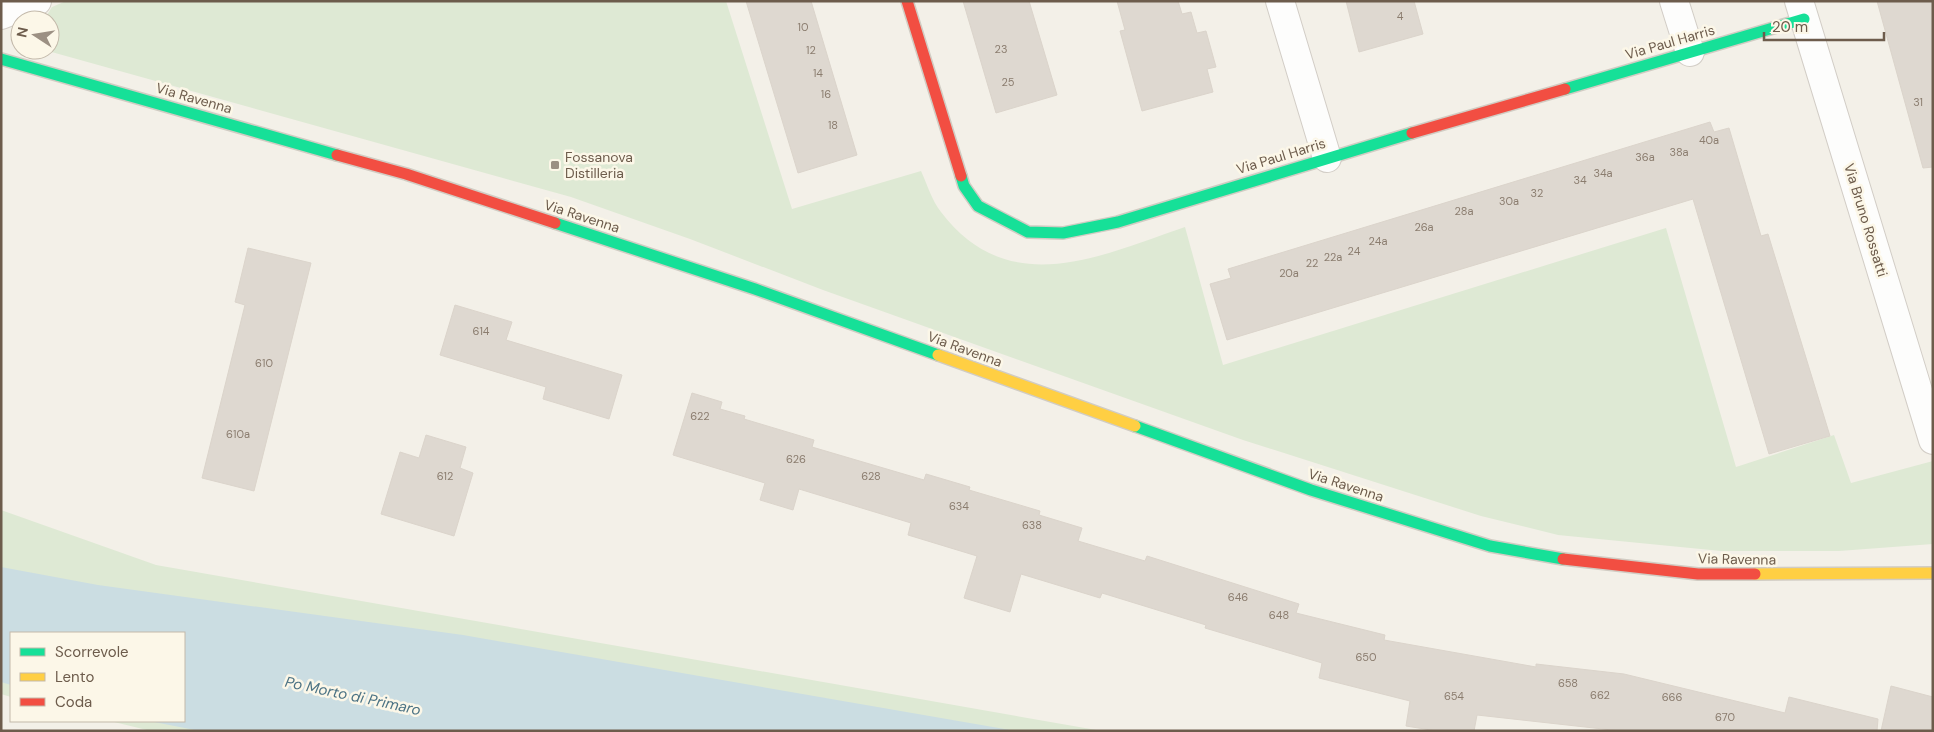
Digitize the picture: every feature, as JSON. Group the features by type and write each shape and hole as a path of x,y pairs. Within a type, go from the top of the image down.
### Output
{"main road":[{"name":"Via Paul Harris","path":"907,1 964,186 978,206 1028,232 1063,233 1118,222 1327,158 1690,52 1802,10"},
{"name":"Via Ravenna","path":"1,59 406,174 616,242 755,289 1312,490 1490,546 1580,562 1698,574 1933,573"}],"street":[{"path":"1,15 37,1"},
{"path":"1280,1 1327,158"},
{"path":"1674,1 1690,52"},
{"name":"Via Bruno Rossatti","path":"1802,10 1933,440"}],"green space":[{"path":"66,1 726,1 792,209 921,171 938,208 968,239 996,256 1026,264 1057,264 1088,258 1185,227 1223,365 1666,228 1736,467 1834,435 1851,483 1933,461 1933,544 1839,551 1721,551 1558,535 1481,516 1243,440 823,290 690,239 571,197 60,54 60,10 50,10 52,7"},
{"path":"1,510 156,565 1102,731 151,731 114,722 185,722 185,632 10,632 10,697 1,694"}],"water":[{"name":"Po Morto di Primaro","path":"1,567 98,585 463,635 1016,731 200,731 154,722 185,722 185,632 10,632 10,685 1,682"}],"building":[{"path":"746,1 811,1 857,155 798,173"},
{"path":"963,1 1029,1 1057,95 996,113"},
{"path":"1117,1 1178,1 1182,14 1191,12 1197,33 1206,31 1216,67 1207,69 1213,92 1142,111 1120,31 1125,30"},
{"path":"1346,1 1414,1 1423,34 1359,52"},
{"path":"1877,1 1933,1 1933,167 1923,168"},
{"path":"1710,122 1714,132 1729,128 1761,236 1768,234 1830,436 1769,454 1693,199 1227,340 1210,284 1231,278 1228,269"},
{"path":"248,248 311,263 254,491 202,478 245,305 235,302"},
{"path":"455,305 512,322 506,340 622,375 609,419 543,399 546,387 440,355"},
{"path":"692,393 722,402 720,409 745,416 744,419 814,440 812,447 924,480 926,474 970,487 969,490 1040,511 1039,515 1082,528 1078,541 1145,561 1147,556 1299,604 1296,613 1385,635 1384,640 1536,667 1536,664 1624,674 1785,713 1789,697 1878,719 1877,731 1621,731 1477,715 1474,731 1437,731 1406,726 1410,701 1319,678 1322,663 1205,628 1206,625 1102,593 1100,598 1021,574 1010,612 964,598 977,556 908,535 911,523 799,489 793,510 760,500 765,483 673,455"},
{"path":"426,435 466,447 460,468 473,473 454,536 381,514 400,452 419,458"},
{"path":"1891,686 1933,697 1933,731 1881,731"}],"traffic: fast":[{"path":"1565,89 1804,19"},
{"path":"1,59 337,155"},
{"path":"961,176 964,186 978,206 1028,232 1063,233 1118,222 1412,133"},
{"path":"555,223 755,289 938,355"},
{"path":"1135,426 1311,490 1490,546 1563,559"}],"traffic: slow":[{"path":"938,355 1135,426"},
{"path":"1755,574 1933,573"}],"traffic: jam":[{"path":"907,1 961,176"},
{"path":"1412,133 1565,89"},
{"path":"337,155 406,174 555,223"},
{"path":"1563,559 1698,574 1755,574"}],"place":[{"name":"Fossanova Distilleria","path":"555,165"}]}
